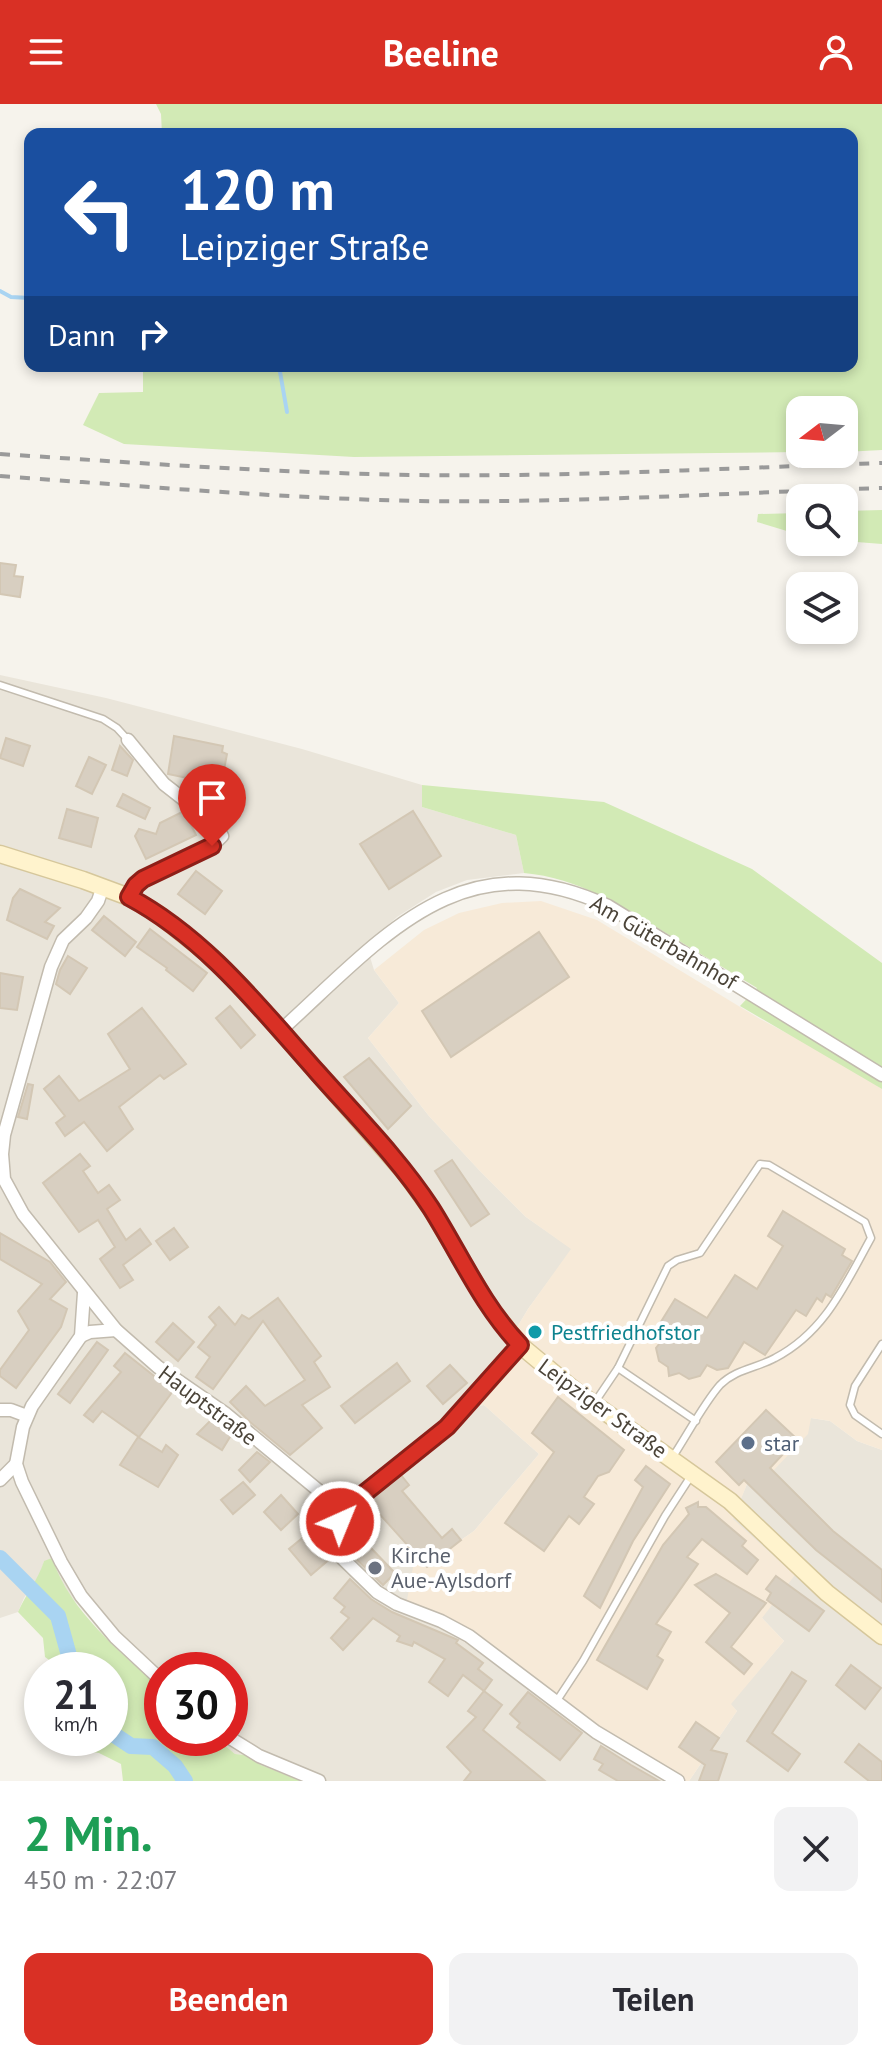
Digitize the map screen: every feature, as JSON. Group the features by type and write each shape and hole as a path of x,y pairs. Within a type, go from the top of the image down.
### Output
{"street":[{"path":"128,740 164,784 214,823 222,836 212,846 143,879 129,897"},
{"name":"Leipziger Straße","path":"0,854 129,897 158,914 213,958 413,1182 490,1308 520,1345 751,1519 827,1593 882,1636"},
{"name":"Am Güterbahnhof","path":"280,1031 378,943 427,906 467,890 496,884 527,883 565,889 608,906 882,1075"},
{"name":"Hauptstraße","path":"103,886 92,910 59,947 2,1134 2,1166 14,1200 116,1330 170,1376 226,1414 306,1478 341,1512"},
{"path":"84,1293 81,1336 27,1416 16,1464 61,1562 81,1596 115,1637 144,1664"},
{"path":"81,1336 90,1332 116,1330"},
{"path":"520,1345 447,1427 341,1512 339,1551 352,1570 390,1601 441,1621 478,1642 605,1737 678,1781"},
{"path":"0,1410 27,1416"},
{"path":"0,1480 16,1464"},
{"path":"248,1749 319,1781"}],"lane":[{"path":"0,685 103,719 128,740"},
{"path":"594,1403 618,1368 668,1266 700,1253 760,1164 769,1165 865,1222 871,1238 822,1322 809,1335 775,1358 734,1374 719,1386 672,1458"},
{"path":"882,1344 855,1386 850,1405 855,1415 882,1434"},
{"path":"618,1368 696,1421"},
{"path":"556,1702 693,1473"}],"shaded area":[{"path":"0,675 106,698 302,749 422,785 422,807 516,835 524,873 467,880 436,892 397,917 366,944 374,970 399,1003 368,1038 429,1116 479,1170 526,1217 572,1249 528,1309 503,1351 451,1410 484,1405 539,1454 474,1531 461,1540 452,1529 446,1630 502,1667 601,1741 667,1781 301,1781 247,1756 248,1652 144,1652 144,1673 128,1658 128,1652 121,1652 104,1636 69,1594 56,1571 44,1561 40,1575 18,1612 0,1618"},
{"path":"541,901 597,920 882,1089 882,1450 857,1441 830,1421 811,1418 808,1434 773,1471 767,1465 747,1484 733,1519 795,1575 762,1618 784,1641 731,1704 737,1711 689,1781 667,1781 601,1741 502,1667 446,1630 405,1611 414,1562 418,1556 452,1529 461,1540 474,1531 539,1454 484,1405 450,1410 503,1351 528,1309 571,1249 526,1217 479,1170 429,1116 368,1038 399,1003 374,970 424,930 459,913 502,903"},
{"path":"811,1418 830,1421 857,1441 882,1450 882,1781 689,1781 737,1711 730,1704 784,1641 762,1618 732,1519 747,1484"}],"green space":[{"path":"156,104 882,104 882,450 858,451 858,396 786,396 786,452 354,457 124,444 83,425 99,393 143,392 143,372 858,372 858,128 162,128 161,114"},
{"path":"882,510 882,544 858,542 858,511"},
{"path":"786,513 786,531 757,522 758,514"},
{"path":"422,785 604,802 752,869 882,963 882,1089 740,1006 757,988 615,903 581,887 524,873 516,835 422,807"},
{"path":"52,1558 71,1596 121,1652 44,1652 43,1638 18,1612 44,1561"},
{"path":"128,1659 144,1674 144,1756 247,1756 301,1781 123,1781 121,1764 105,1756 128,1756"}],"building":[{"path":"0,563 16,565 14,576 23,577 20,597 0,594"},
{"path":"174,736 223,746 222,752 227,754 221,785 168,774"},
{"path":"6,738 30,746 23,766 0,758"},
{"path":"120,746 133,760 127,776 112,770"},
{"path":"89,757 106,765 92,794 76,786"},
{"path":"123,794 150,808 145,819 117,806"},
{"path":"67,809 98,818 91,847 59,838"},
{"path":"184,811 196,835 146,859 135,836 139,829 156,834 160,823"},
{"path":"413,811 441,856 389,889 360,844"},
{"path":"196,871 222,891 205,914 178,894"},
{"path":"20,889 60,908 45,922 54,926 47,939 7,920 13,898"},
{"path":"104,916 136,942 125,956 92,930"},
{"path":"150,929 207,973 193,991 137,947"},
{"path":"539,932 569,977 451,1057 422,1011"},
{"path":"68,956 87,968 70,994 56,984"},
{"path":"0,973 23,977 17,1010 0,1008"},
{"path":"230,1006 255,1035 241,1048 216,1018"},
{"path":"142,1008 186,1064 164,1079 160,1075 119,1107 133,1129 107,1151 84,1122 65,1136 56,1123 65,1116 44,1089 59,1076 79,1101 130,1069 108,1034"},
{"path":"369,1058 411,1106 388,1129 344,1077"},
{"path":"28,1084 33,1085 27,1119 18,1117"},
{"path":"80,1154 90,1166 83,1171 98,1193 109,1185 120,1200 107,1209 126,1240 140,1229 151,1244 123,1265 133,1280 120,1288 100,1259 115,1247 98,1220 79,1232 43,1183"},
{"path":"452,1160 489,1214 471,1226 435,1171"},
{"path":"783,1211 845,1249 842,1255 852,1261 831,1297 826,1294 822,1302 817,1298 806,1316 796,1310 765,1355 744,1342 728,1368 717,1370 707,1365 700,1376 689,1379 679,1373 669,1376 668,1367 659,1361 656,1348 663,1339 654,1333 675,1299 707,1318 735,1275 757,1289 783,1246 768,1236"},
{"path":"174,1228 188,1247 170,1260 156,1241"},
{"path":"0,1233 50,1262 66,1282 50,1299 67,1309 61,1327 16,1388 0,1376 0,1370 29,1330 18,1311 42,1284 0,1259"},
{"path":"278,1298 321,1356 314,1362 330,1387 302,1405 322,1428 290,1455 230,1402 246,1386 265,1406 305,1380 263,1321 213,1389 196,1377 210,1357 198,1347 216,1325 209,1317 219,1307 235,1325 242,1315 249,1319"},
{"path":"173,1323 194,1342 178,1361 156,1342"},
{"path":"97,1342 108,1350 70,1403 58,1394"},
{"path":"125,1353 173,1391 139,1437 102,1411 93,1422 84,1415 121,1372 114,1366"},
{"path":"397,1363 410,1381 355,1423 341,1406"},
{"path":"450,1365 467,1383 443,1404 427,1386"},
{"path":"558,1397 624,1450 609,1472 598,1476 584,1497 594,1504 579,1524 569,1516 544,1551 505,1523 554,1452 532,1433"},
{"path":"766,1410 797,1439 770,1468 833,1531 882,1570 882,1602 816,1550 744,1480 739,1485 716,1462"},
{"path":"214,1417 233,1432 222,1450 197,1434"},
{"path":"138,1437 162,1452 166,1445 178,1455 158,1487 120,1465"},
{"path":"257,1452 270,1462 250,1482 239,1470"},
{"path":"646,1466 670,1484 633,1541 600,1608 584,1596 643,1487 635,1480"},
{"path":"401,1475 409,1485 402,1491 442,1538 452,1529 461,1540 427,1567 376,1510 367,1517 360,1508"},
{"path":"243,1482 255,1495 233,1514 221,1500"},
{"path":"281,1495 298,1514 281,1530 264,1512"},
{"path":"698,1502 698,1507 706,1507 746,1541 742,1546 758,1560 747,1574 702,1539 687,1557 698,1564 656,1624 671,1632 657,1656 663,1660 647,1689 597,1660 663,1545 689,1514 686,1508"},
{"path":"311,1531 332,1557 311,1575 289,1549"},
{"name":"Kirche Aue-Aylsdorf","path":"370,1547 395,1573 383,1585 355,1558 357,1549"},
{"path":"716,1574 766,1603 731,1647 752,1664 744,1674 706,1642 730,1613 695,1585"},
{"path":"776,1576 824,1611 809,1631 767,1600 771,1593 766,1589"},
{"path":"350,1579 371,1599 392,1612 458,1640 456,1643 483,1663 478,1669 492,1680 484,1691 463,1675 448,1696 429,1682 445,1659 414,1642 412,1646 397,1641 400,1636 373,1618 343,1650 331,1638 349,1618 341,1612 345,1607 334,1598"},
{"path":"851,1665 881,1688 865,1709 836,1685"},
{"path":"792,1672 806,1681 772,1733 800,1754 788,1771 747,1741"},
{"path":"484,1691 502,1705 483,1730 545,1781 464,1781 471,1772 447,1747 476,1717 468,1711"},
{"path":"528,1692 582,1733 560,1760 517,1727 520,1723 510,1714"},
{"path":"696,1722 719,1738 711,1750 727,1754 718,1781 699,1781 705,1765 679,1747"},
{"path":"859,1744 882,1762 882,1781 869,1781 845,1762"},
{"path":"601,1746 659,1781 618,1781 599,1770 603,1764 594,1759"}],"waterway":[{"path":"0,291 11,297 24,298"},
{"path":"280,372 287,412"},
{"path":"0,1558 58,1616 68,1652"},
{"path":"128,1744 153,1747 175,1766 185,1781"}],"railway":[{"path":"0,454 260,470 417,475 591,473 882,463"},
{"path":"0,476 417,501 591,499 882,488"}],"place":[{"name":"Pestfriedhofstor","path":"535,1332"},
{"name":"star","path":"748,1443"},
{"name":"Kirche Aue-Aylsdorf","path":"375,1568"}],"route":[{"path":"212,846 143,879 129,897 169,922 213,958 393,1158 431,1209 490,1308 520,1345 447,1427 405,1464 341,1512 340,1522"}]}
